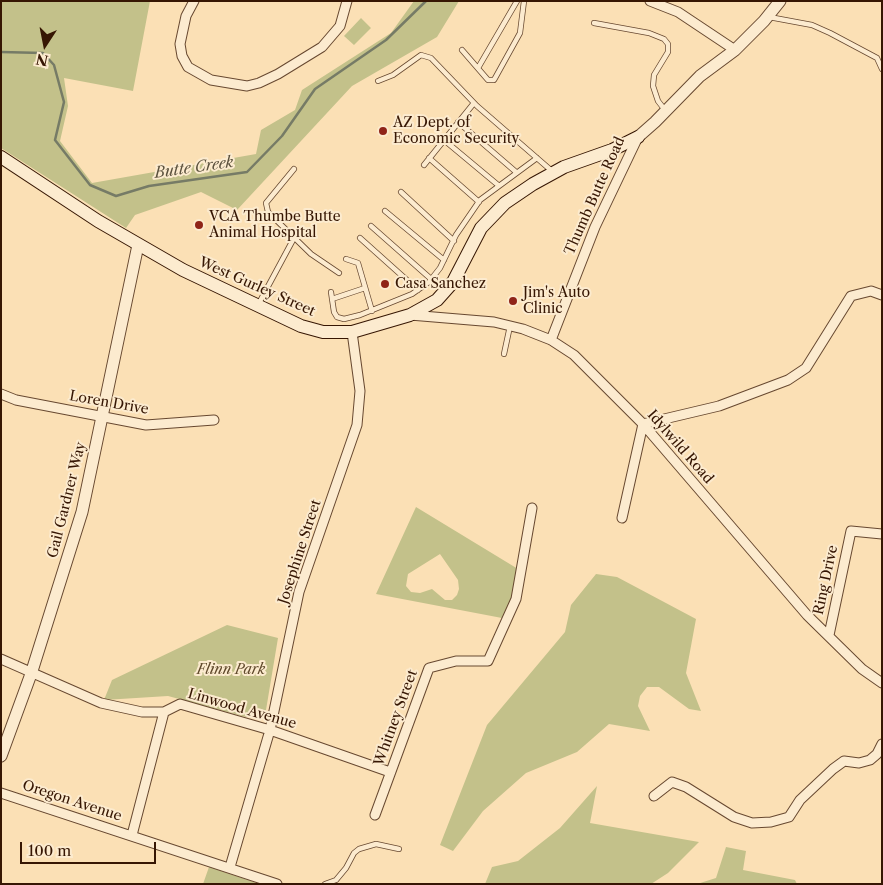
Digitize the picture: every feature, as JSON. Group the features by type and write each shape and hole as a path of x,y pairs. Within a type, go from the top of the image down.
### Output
{"main road":[{"name":"West Gurley Street","path":"1,157 46,188 138,245 183,270 301,326 323,332 352,332 410,315 437,300 454,282 481,228 504,203 554,173 612,150 638,136"}],"street":[{"path":"194,1 186,16 180,44 182,56 188,68 211,80 247,86 259,83 278,74 322,47 340,26 347,1"},
{"path":"650,1 678,12 735,50"},
{"name":"Thumb Butte Road","path":"551,340 595,227 638,136 666,111 700,76 735,50 768,17 780,1"},
{"name":"Gail Gardner Way","path":"1,756 31,674 82,512 138,245"},
{"path":"622,518 643,424 719,406 788,380 806,368 850,296 871,291 882,295"},
{"name":"Idylwild Road","path":"410,315 494,322 551,340 574,355 643,424 807,615 862,669 882,683"},
{"name":"Josephine Street","path":"230,867 270,730 298,592 357,425 360,391 352,332"},
{"name":"Loren Drive","path":"1,394 16,400 146,425 214,420"},
{"name":"Whitney Street","path":"375,814 429,668 456,661 488,660 516,599 532,508"},
{"name":"Ring Drive","path":"829,636 851,531 882,534"},
{"name":"Linwood Avenue","path":"1,659 31,674 101,703 142,712 164,712 180,704 270,730 390,772"},
{"path":"132,835 164,712"},
{"path":"654,796 672,782 686,787 734,817 752,823 771,822 789,817 800,800 838,765 844,762 859,763 870,760 877,754 882,744"},
{"name":"Oregon Avenue","path":"1,793 277,884"}],"lane":[{"path":"478,68 517,1"},
{"path":"462,50 488,80 494,80 520,33 524,1"},
{"path":"768,17 812,26 879,58 882,69"},
{"path":"594,23 649,33 664,39 668,44 668,52 654,75 653,86 658,101 666,111"},
{"path":"378,81 392,75 421,55 431,58 474,103 554,173"},
{"path":"424,165 474,103"},
{"path":"458,122 516,172"},
{"path":"444,140 498,185"},
{"path":"429,158 479,202"},
{"path":"331,292 334,312 337,318 344,319 372,311 418,290 431,279 479,202 498,185 537,158"},
{"path":"294,169 266,203 268,212 311,254 340,273"},
{"path":"401,192 454,240"},
{"path":"385,211 444,260"},
{"path":"371,226 431,279"},
{"path":"258,305 294,238"},
{"path":"360,238 418,290"},
{"path":"346,259 358,263 372,311"},
{"path":"332,299 365,288"},
{"path":"504,354 510,326"},
{"path":"325,884 336,880 346,868 354,853 359,849 376,844 399,849"}],"green space":[{"path":"1,1 150,1 133,91 64,78 68,106 60,141 92,183 256,154 261,130 295,110 302,90 391,33 414,1 459,1 437,37 352,86 237,210 201,192 135,215 126,228 1,148"},
{"path":"361,18 371,28 354,45 344,36"},
{"path":"416,507 518,569 511,600 502,618 376,594","holes":["440,554 458,580 459,589 457,595 452,600 445,600 432,589 420,593 411,592 406,586 408,574"]},
{"path":"596,574 617,577 696,619 686,673 701,711 689,709 659,687 647,687 640,696 638,706 650,731 609,724 577,752 526,773 483,811 453,851 440,845 487,725 565,632 571,605"},
{"name":"Flinn Park","path":"227,625 278,638 266,710 259,716 246,717 168,696 104,700 112,680"},
{"path":"597,786 590,823 699,842 668,873 651,884 485,884 492,867 518,861 560,828"},
{"path":"726,847 746,851 743,870 795,880 797,884 697,884 716,878"},
{"path":"209,867 260,884 203,884"}],"waterway":[{"name":"Butte Creek","path":"1,52 43,53 54,65 64,102 55,140 90,185 116,196 149,186 247,172 282,136 315,89 386,40 426,1"}],"place":[{"name":"AZ Dept. of Economic Security","path":"383,131"},
{"name":"VCA Thumbe Butte Animal Hospital","path":"199,225"},
{"name":"Casa Sanchez","path":"385,284"},
{"name":"Jim's Auto Clinic","path":"513,301"}]}
